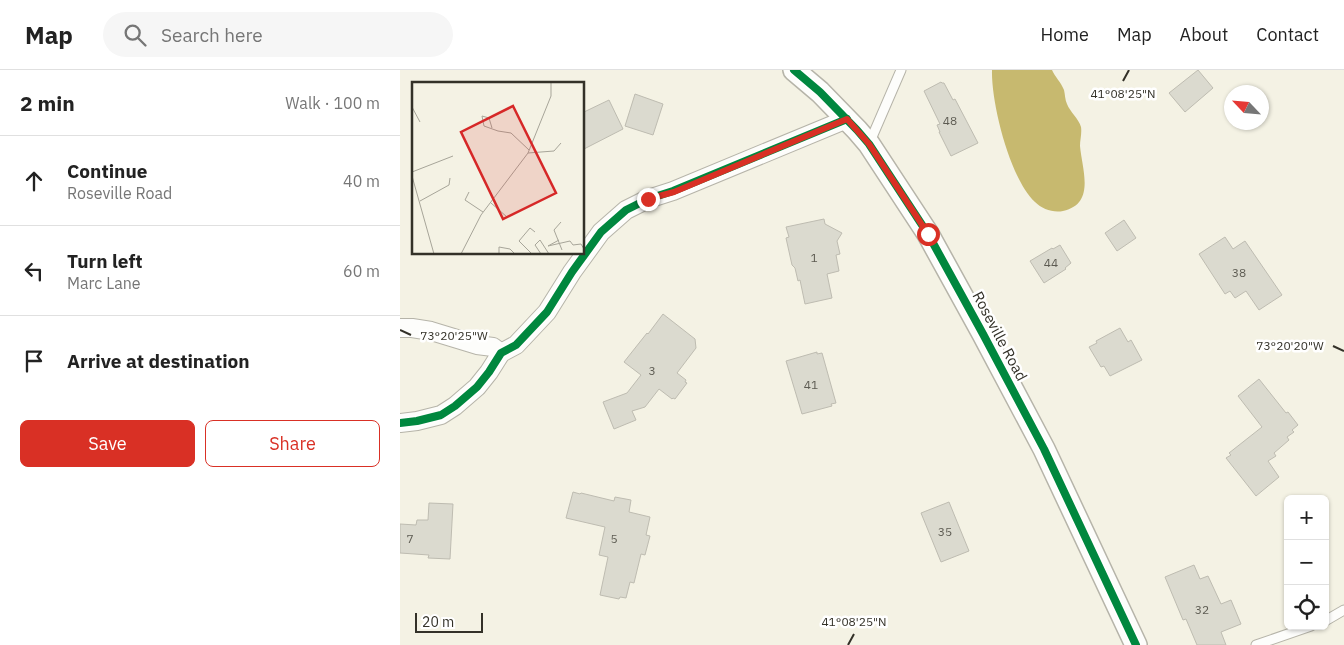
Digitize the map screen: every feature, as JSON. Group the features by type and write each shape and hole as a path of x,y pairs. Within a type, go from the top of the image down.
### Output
{"street":[{"name":"Roseville Road","path":"794,70 820,92 869,144 928,234 984,334 1044,449 1136,645"},
{"path":"585,253 600,232 626,210 648,199 674,192 847,119"},
{"path":"400,423 441,415 477,387 490,372 501,353 516,346 547,312 584,255"},
{"path":"400,328 431,330 493,348 501,353"}],"lane":[{"path":"869,144 902,70"},
{"path":"1329,619 1344,610"},
{"path":"1256,645 1299,630"}],"shaded area":[{"path":"992,70 1052,70 1061,84 1067,104 1081,127 1080,146 1085,184 1080,201 1073,207 1063,211 1048,210 1035,202 1026,191 1010,159 1004,140 995,101"}],"building":[{"path":"1198,70 1213,88 1185,112 1169,93"},
{"path":"941,82 944,83 953,100 955,99 978,143 951,156 939,132 937,125 940,124 924,91"},
{"path":"635,94 663,104 653,135 625,126"},
{"path":"609,100 623,129 585,148 585,112"},
{"path":"824,219 825,224 842,233 837,241 840,254 836,255 839,271 827,274 832,298 805,304 800,280 798,281 795,268 792,265 786,238 789,237 786,227"},
{"path":"1124,220 1136,238 1117,251 1105,233"},
{"path":"1225,237 1233,249 1245,241 1282,295 1259,310 1246,291 1235,298 1230,291 1225,294 1199,254"},
{"path":"1060,245 1071,263 1066,269 1044,283 1030,261"},
{"path":"663,314 695,339 696,348 677,373 687,383 675,399 672,399 659,389 645,407 632,411 636,420 614,429 603,402 627,393 641,375 624,362"},
{"path":"1120,328 1128,342 1131,340 1142,360 1110,376 1104,366 1101,367 1089,347"},
{"path":"817,352 817,354 822,353 836,403 831,404 832,406 802,414 786,361"},
{"path":"1259,379 1298,425 1292,430 1294,432 1287,437 1289,440 1274,453 1276,456 1268,461 1279,477 1256,496 1226,458 1231,455 1229,453 1262,427 1238,396"},
{"path":"573,492 614,501 615,497 631,500 629,512 650,517 646,535 650,536 645,555 641,554 634,583 630,582 626,598 620,597 619,599 600,595 608,557 599,555 605,527 566,518"},
{"path":"949,502 969,551 941,562 921,513"},
{"path":"429,503 453,504 450,559 428,558 429,555 400,553 400,524 416,525 417,520 428,520"},
{"path":"1194,565 1200,579 1208,576 1221,604 1231,600 1241,624 1221,632 1226,645 1197,645 1186,619 1183,620 1165,577"}],"cycle path":[{"path":"794,70 820,92 869,144 928,234 1044,449 1136,645"},
{"path":"585,254 601,232 626,210 648,199 673,191 847,119"},
{"path":"400,423 441,415 477,387 501,353 516,345 547,312 584,255"}],"route":[{"path":"648,199 674,192 847,119 869,144 928,234"}]}
